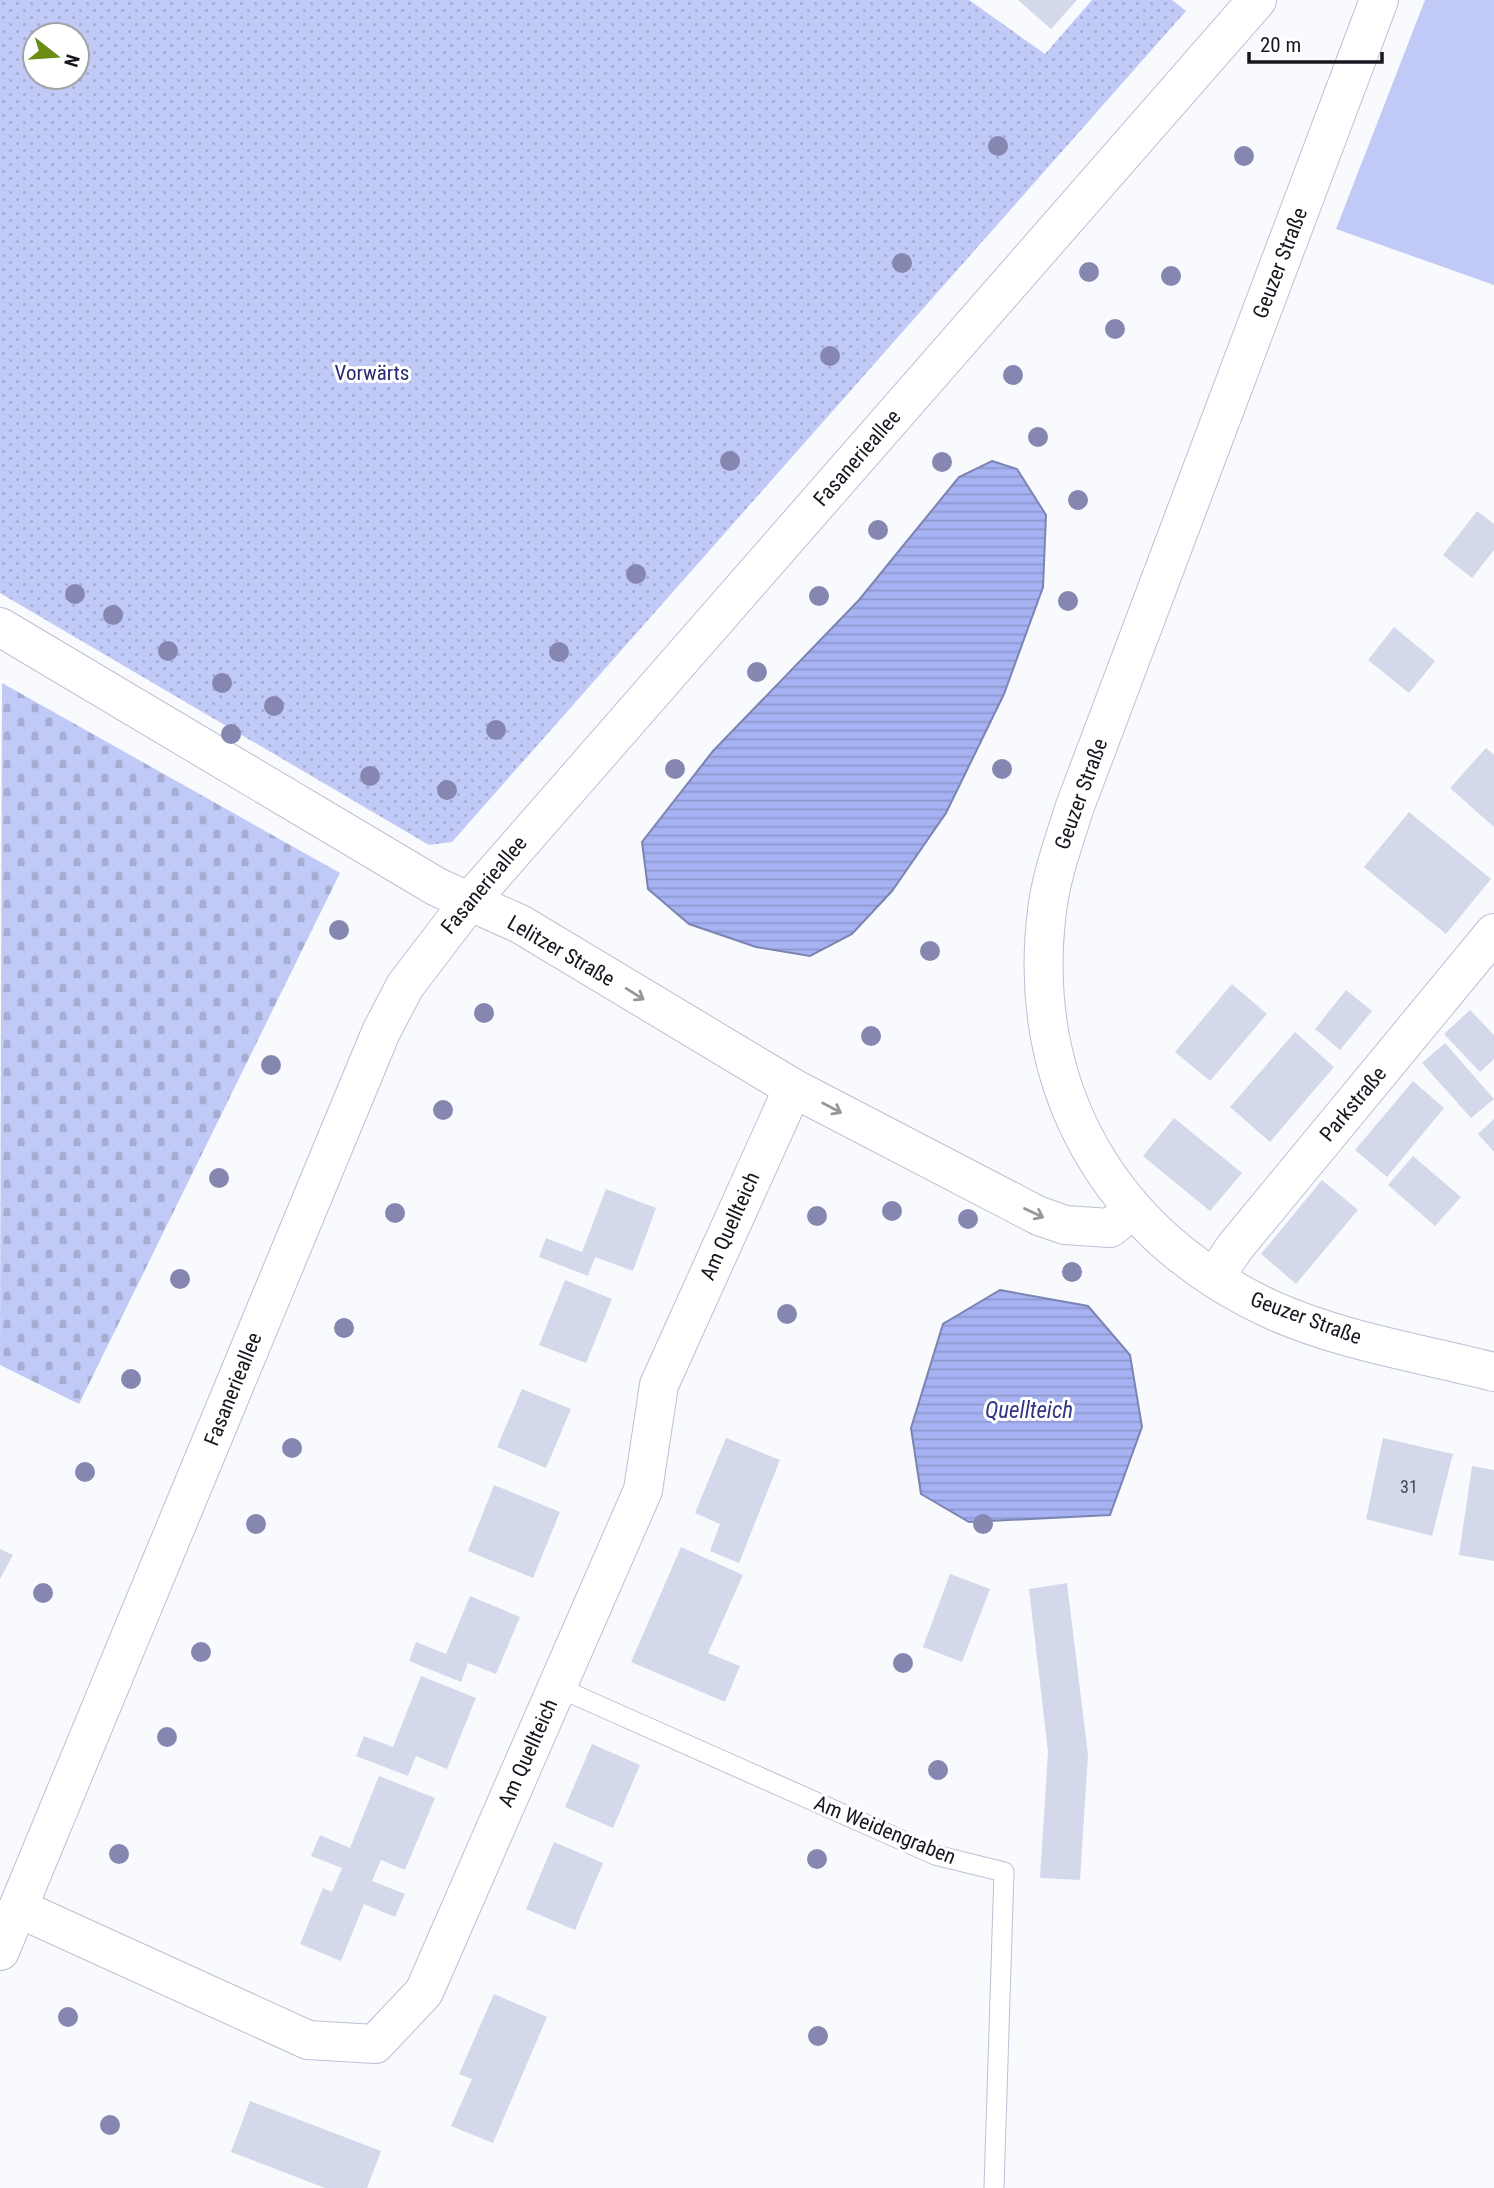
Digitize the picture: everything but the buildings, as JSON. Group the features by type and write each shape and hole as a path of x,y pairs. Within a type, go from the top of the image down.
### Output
{"street":[{"name":"Fasanerieallee","path":"0,1951 381,1032 405,986 469,902 1257,0"},
{"name":"Geuzer Straße","path":"1378,0 1074,809 1047,908 1043,994 1060,1086 1094,1159 1132,1211 1182,1257 1273,1311 1333,1331 1494,1372"},
{"name":"Lelitzer Straße","path":"0,627 437,887 520,924 793,1088 1038,1216 1065,1225 1110,1228 1132,1211"},
{"name":"Parkstraße","path":"1214,1278 1235,1247 1494,933"},
{"name":"Am Quellteich","path":"18,1908 308,2040 375,2044 424,1992 643,1490 659,1385 793,1088"}],"lane":[{"name":"Am Weidengraben","path":"557,1687 935,1855 1004,1872 994,2188"}],"green space":[{"name":"Vorwärts","path":"0,0 969,0 1045,54 1092,0 1172,0 1186,11 452,842 429,845 0,593"},
{"path":"1425,0 1494,0 1494,285 1336,229"},
{"path":"2,683 340,873 79,1404 0,1365"}],"water":[{"path":"992,461 1017,469 1046,515 1043,587 1004,694 946,813 892,891 852,934 810,956 756,947 689,924 648,889 642,842 713,751 859,600 959,477"},
{"name":"Quellteich","path":"1000,1290 1088,1306 1130,1355 1142,1427 1110,1515 969,1522 921,1494 911,1428 943,1324"}]}
